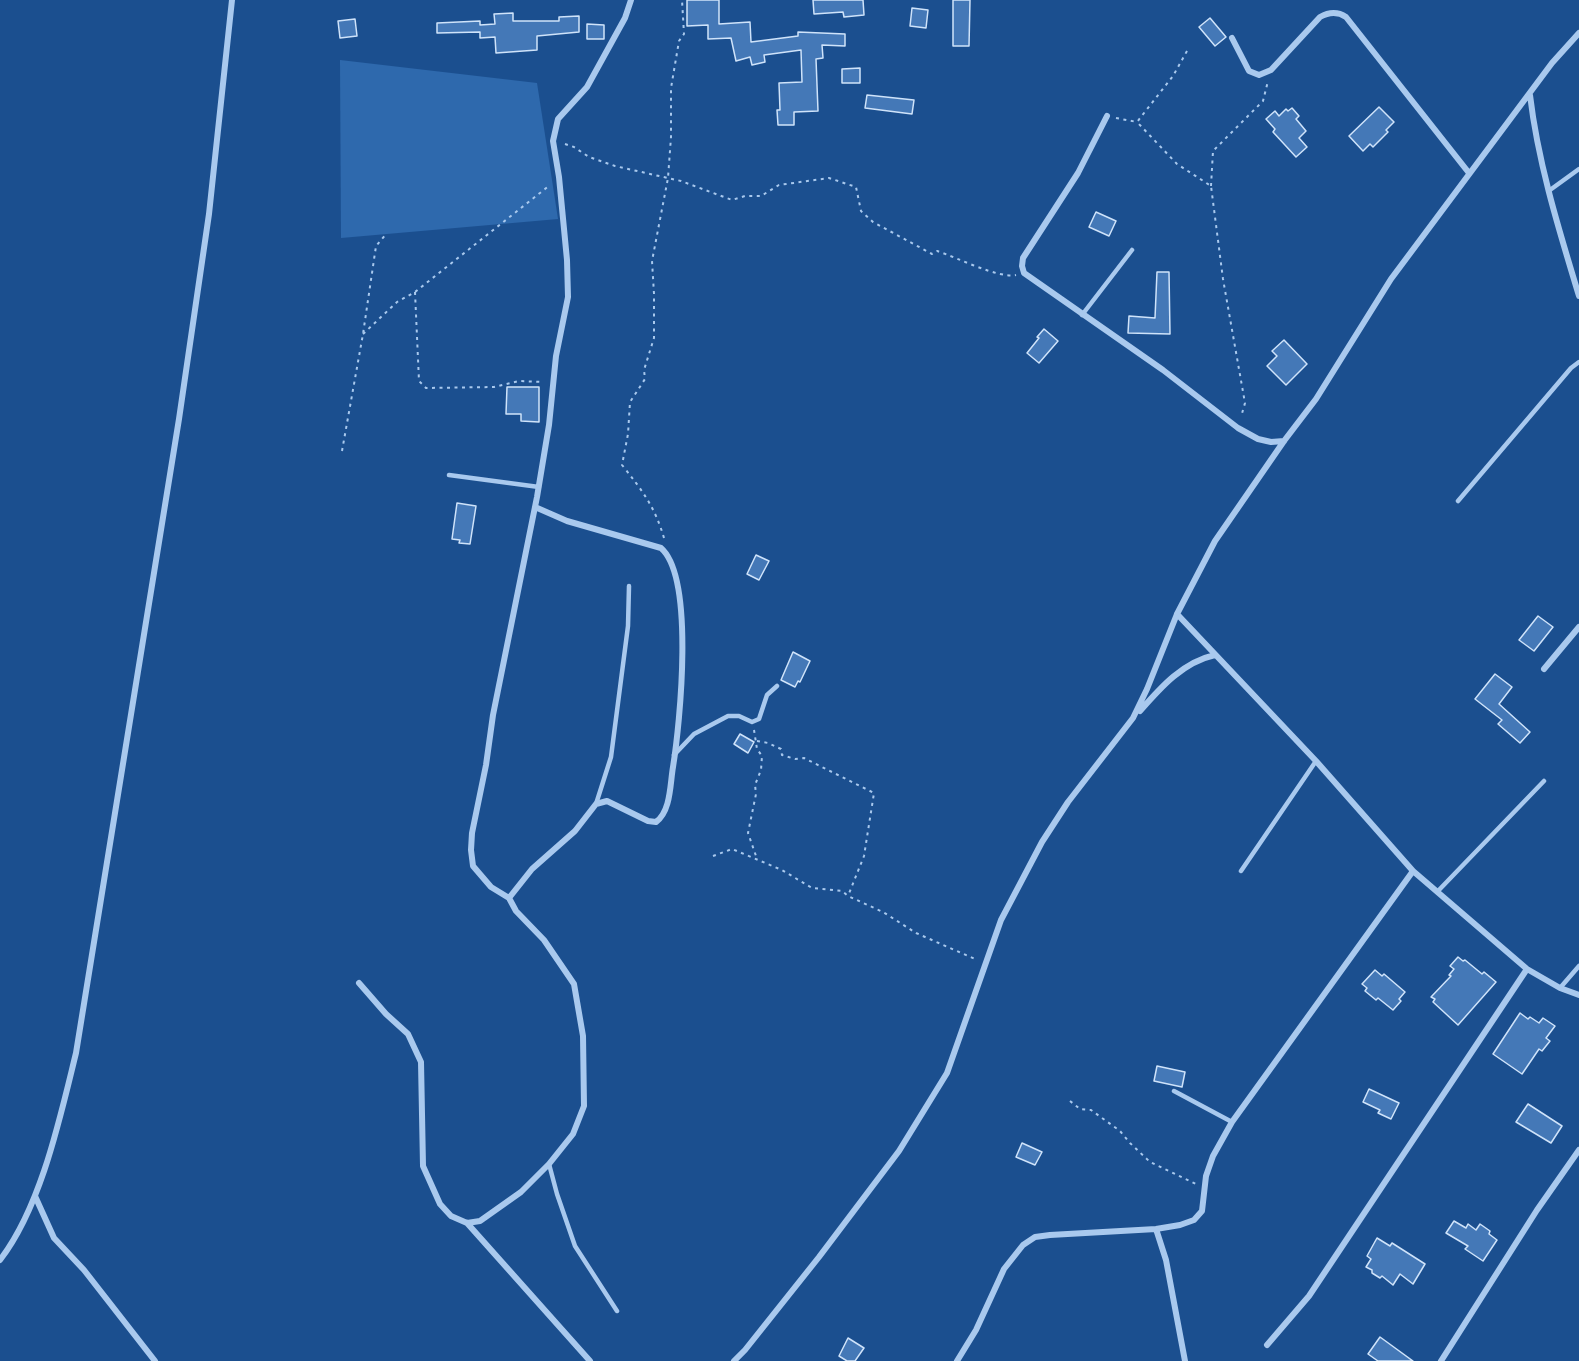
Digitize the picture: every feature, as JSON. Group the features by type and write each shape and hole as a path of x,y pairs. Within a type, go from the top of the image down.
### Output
{"street":[{"path":"0,1260 25,1221 35,1195 61,1116 76,1053 142,653 208,214 232,0"},
{"path":"467,1223 480,1221 521,1192 549,1164 573,1134 584,1106 583,1036 574,984 544,940 516,911 509,898 491,887 473,866 471,841 501,673 539,487 553,382 568,297 567,260 553,141 558,118 587,87 625,18 632,0"},
{"path":"1232,38 1249,71 1259,75 1271,70 1320,17 1330,13 1341,14 1346,17 1469,173"},
{"path":"1133,718 1177,614 1215,541 1316,399 1391,279 1552,63 1579,33"},
{"path":"1530,94 1534,131 1550,190 1554,215 1579,296"},
{"path":"1107,116 1078,173 1023,258 1024,273 1163,370 1238,428 1258,439 1271,442 1284,441"},
{"path":"509,898 532,869 574,831 596,804 607,801 648,821 656,822 662,817 666,809 682,685 681,615 669,555 661,548 567,521 535,507"},
{"path":"1177,614 1316,761 1413,871 1527,969 1579,995"},
{"path":"1544,669 1579,627"},
{"path":"734,1361 819,1257 899,1151 925,1112 947,1073 962,1036 1001,920 1042,842 1075,793 1133,718 1155,694 1188,664 1200,658 1215,655"},
{"path":"957,1361 976,1330 1004,1269 1023,1245 1035,1237 1180,1225 1194,1220 1202,1212 1204,1186 1213,1156 1232,1122 1413,871"},
{"path":"1267,1345 1309,1296 1527,969"},
{"path":"359,983 386,1014 408,1034 421,1062 423,1166 440,1204 451,1216 467,1223 590,1361"},
{"path":"1441,1361 1537,1210 1579,1150"},
{"path":"35,1195 54,1238 84,1270 155,1361"},
{"path":"1156,1228 1166,1260 1185,1361"}],"lane":[{"path":"1550,190 1579,169"},
{"path":"1082,315 1132,250"},
{"path":"1458,501 1579,362"},
{"path":"449,475 539,487"},
{"path":"596,804 611,757 628,626 629,586"},
{"path":"674,755 694,734 728,716 739,716 752,722 759,719 767,695 777,686"},
{"path":"1241,871 1316,761"},
{"path":"1438,891 1544,781"},
{"path":"1560,987 1579,966"},
{"path":"1174,1091 1232,1122"},
{"path":"549,1164 575,1246 616,1311"}],"path":[{"path":"669,555 659,523 644,492 622,465 628,434 630,402 645,380 644,370 654,338 652,261 668,178 671,88 679,41 684,34 682,0"},
{"path":"1137,122 1173,76 1187,51"},
{"path":"1238,428 1245,403 1223,279 1210,186 1213,151 1263,101 1271,70"},
{"path":"1107,116 1137,122 1177,164 1210,186"},
{"path":"553,141 574,147 589,157 615,166 701,187 732,200 745,196 761,196 779,185 830,178 856,187 861,211 873,222 932,254 937,251 957,257 975,267 1008,277 1024,273"},
{"path":"363,334 397,302 415,292 559,177"},
{"path":"342,451 376,246 387,233"},
{"path":"415,292 419,381 426,388 494,387 519,381 553,382"},
{"path":"752,722 757,749 762,756 748,833 757,858"},
{"path":"757,741 774,745 781,749 782,755 795,759 804,758 874,793 864,856 848,896"},
{"path":"713,856 732,849 757,858 812,888 842,891 883,912 916,933 971,959 986,960"},
{"path":"1070,1101 1080,1109 1091,1110 1120,1131 1150,1162 1163,1170 1179,1174 1189,1181 1204,1186"}],"shaded area":[{"path":"340,60 537,83 558,219 341,238"}],"building":[{"path":"687,0 719,0 719,24 750,22 751,42 798,36 798,32 845,34 845,46 822,45 823,58 816,59 818,111 794,112 794,125 778,125 779,83 802,82 801,50 764,55 765,62 752,65 750,57 736,61 731,38 708,39 708,25 687,26"},
{"path":"813,0 863,0 864,15 844,17 843,12 814,14"},
{"path":"953,0 970,0 969,46 953,46"},
{"path":"912,8 928,10 926,28 910,26"},
{"path":"513,13 513,21 559,21 559,17 579,16 579,32 537,36 537,50 496,53 495,37 480,38 480,32 437,33 437,23 480,21 480,25 495,24 494,14"},
{"path":"1210,18 1226,37 1215,46 1199,27"},
{"path":"355,19 357,36 340,38 338,21"},
{"path":"587,24 604,25 604,39 587,39"},
{"path":"860,68 860,83 842,83 842,69"},
{"path":"867,95 914,100 912,114 865,108"},
{"path":"1379,107 1394,122 1386,130 1388,132 1373,147 1370,144 1363,151 1349,136"},
{"path":"1292,108 1299,116 1296,119 1306,131 1299,138 1307,147 1296,157 1273,132 1275,129 1266,119 1275,111 1279,116 1286,109 1288,111"},
{"path":"1096,212 1116,221 1109,236 1089,227"},
{"path":"1157,272 1169,272 1170,334 1128,333 1129,316 1155,318"},
{"path":"1044,329 1058,341 1039,363 1027,353"},
{"path":"1284,340 1307,364 1286,385 1267,366 1277,356 1272,351"},
{"path":"507,387 539,387 539,422 521,421 521,414 506,414"},
{"path":"457,503 476,506 470,544 459,543 460,540 452,539"},
{"path":"756,555 769,561 759,580 747,574"},
{"path":"1538,616 1553,627 1534,651 1519,640"},
{"path":"793,652 810,661 800,682 798,681 795,687 781,680"},
{"path":"1495,674 1512,687 1499,704 1530,732 1520,743 1498,724 1502,720 1475,699"},
{"path":"740,734 754,742 748,753 734,744"},
{"path":"1458,957 1496,982 1458,1025 1433,1002 1435,999 1431,997 1451,976 1449,975 1454,969 1450,966"},
{"path":"1375,970 1382,976 1384,974 1405,992 1393,1010 1365,991 1367,988 1362,984"},
{"path":"1520,1013 1539,1023 1543,1018 1555,1026 1546,1038 1550,1041 1542,1051 1539,1049 1522,1074 1493,1054"},
{"path":"1157,1066 1185,1072 1182,1087 1154,1081"},
{"path":"1369,1089 1399,1103 1391,1119 1378,1113 1380,1110 1363,1102"},
{"path":"1528,1104 1562,1126 1551,1143 1516,1122"},
{"path":"1022,1143 1042,1152 1035,1165 1016,1157"},
{"path":"1454,1221 1466,1228 1468,1224 1476,1230 1480,1224 1497,1240 1483,1261 1465,1249 1468,1246 1446,1233"},
{"path":"1377,1238 1390,1246 1392,1243 1425,1264 1413,1284 1400,1274 1393,1285 1366,1267 1371,1259 1367,1256"},
{"path":"1380,1337 1413,1361 1378,1361 1368,1354"},
{"path":"848,1338 864,1348 855,1361 847,1361 839,1356"}]}
